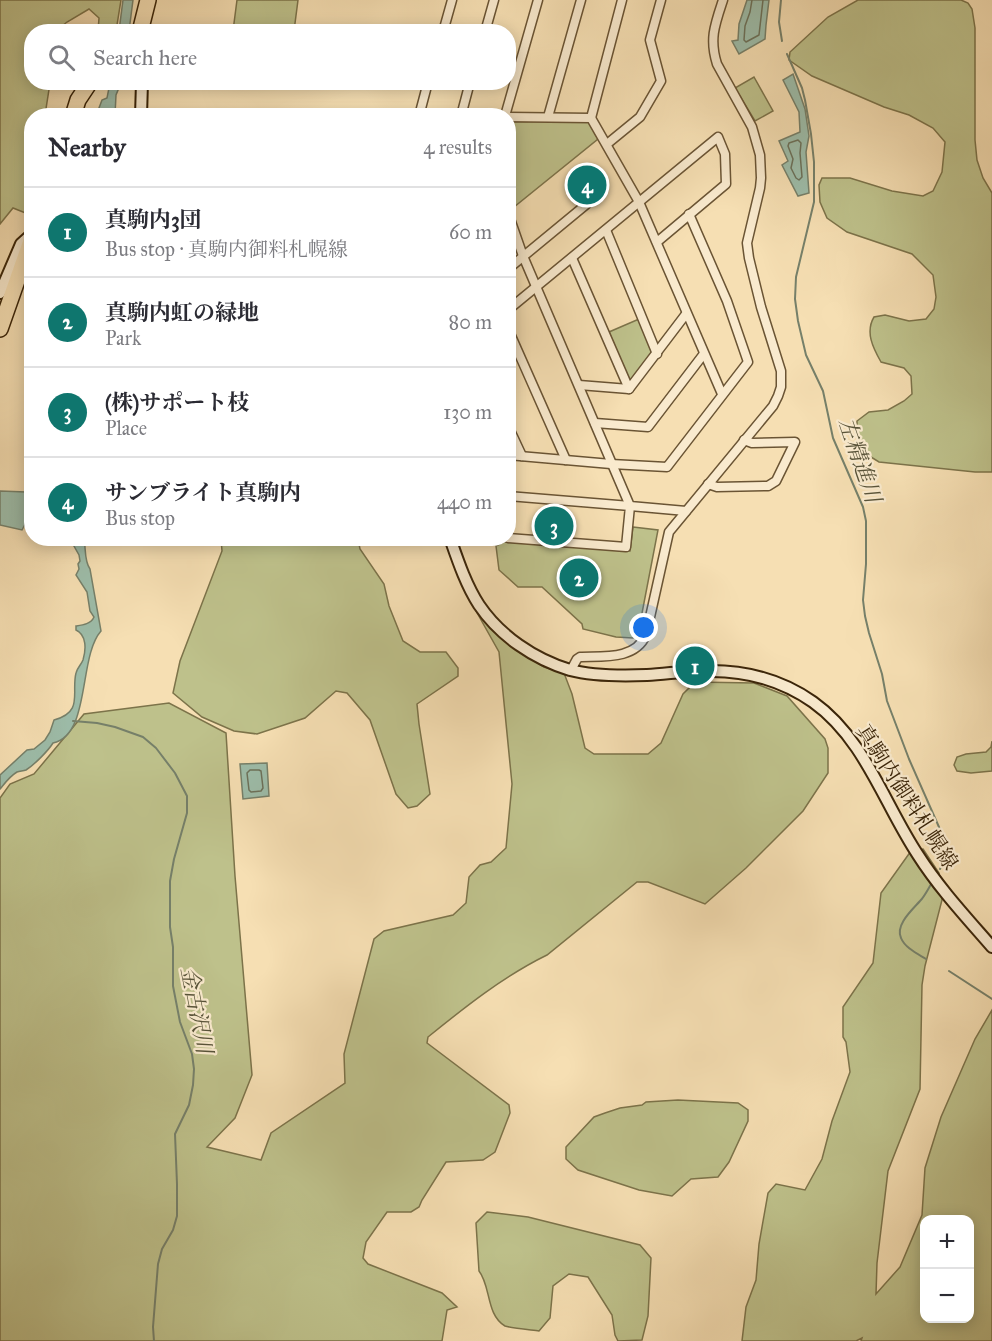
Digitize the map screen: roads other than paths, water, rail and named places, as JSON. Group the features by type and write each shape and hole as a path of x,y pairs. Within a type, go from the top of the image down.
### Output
{"highway":[{"path":"142,24 147,0"},
{"path":"75,108 84,90"},
{"path":"0,329 24,259"}],"main road":[{"path":"141,108 142,90"},
{"path":"0,293 24,242"},
{"name":"真駒内御料札幌線","path":"453,546 460,568 479,605 501,630 530,652 549,662 571,670 610,675 647,675 709,670 741,673 772,680 815,704 835,721 846,735 870,769 918,856 952,901 992,947"}],"street":[{"path":"445,24 452,0"},
{"path":"487,24 494,0"},
{"path":"516,82 538,0"},
{"path":"548,117 581,0"},
{"path":"622,0 591,118 639,202 703,355 722,394"},
{"path":"607,144 640,117 661,81 650,40 661,0"},
{"path":"571,670 577,658 621,655 643,641 669,532 772,406 781,387 781,371 760,307 747,243 760,188 760,155 753,127 717,64 714,52 714,30 723,0"},
{"path":"421,108 427,90"},
{"path":"463,108 468,90"},
{"path":"509,108 514,90"},
{"path":"516,116 591,118"},
{"path":"516,304 718,137 725,154 726,184 657,242"},
{"path":"516,262 588,203"},
{"path":"516,456 667,467 748,362 727,301 689,214"},
{"path":"606,230 657,354"},
{"path":"516,236 630,506 626,547 516,539"},
{"path":"572,258 629,389"},
{"path":"629,389 687,314"},
{"path":"516,347 566,460"},
{"path":"595,423 648,427 703,355"},
{"path":"579,385 629,389"},
{"path":"708,484 717,488 768,486 776,482 795,442 753,443 744,440"},
{"path":"516,443 522,456"},
{"path":"516,497 686,511"}],"water":[{"path":"123,0 133,0 130,24 120,24"},
{"path":"747,0 769,0 765,39 739,54 732,41 738,40 739,24"},
{"path":"793,74 805,109 809,136 806,152 809,193 798,196 782,165 788,161 779,141 800,132 799,112 783,80"},
{"path":"109,90 118,90 115,108 99,108 102,100 107,98"},
{"path":"0,491 24,492 24,526 22,530 0,525"},
{"path":"74,546 85,546 101,631 89,658 79,711 73,726 65,737 53,743 29,768 17,772 0,789 0,775 27,750 34,749 45,740 54,720 63,717 73,707 76,673 83,660 85,647 84,639 76,630 76,626 89,623 94,617 90,611 87,592 76,575 79,569 79,555"},
{"path":"267,763 269,796 243,799 240,764"}],"waterway":[{"name":"左精進川","path":"781,0 779,22 782,41"},
{"name":"左精進川","path":"787,54 802,88 814,162 814,202 796,277 795,299 798,321 806,355 823,391 833,438 863,507 866,521 863,600 865,616 882,674 887,701 909,759 950,852 940,869"},
{"name":"金古沢川","path":"73,721 115,727 143,737 156,748 175,773 187,796 187,813 170,881 170,927 173,947 173,986 180,1022 192,1054 194,1069 189,1105 175,1134 177,1216 173,1230 162,1249 158,1264 154,1341"},
{"name":"左精進川","path":"926,959 905,945 901,938 900,928 933,881"},
{"name":"左精進川","path":"949,971 992,999"}],"place":[{"name":"サンブライト真駒内","path":"587,185"},
{"name":"(株)サポート枝","path":"554,526"},
{"name":"真駒内虹の緑地","path":"579,578"},
{"name":"真駒内3団","path":"695,666"}]}
